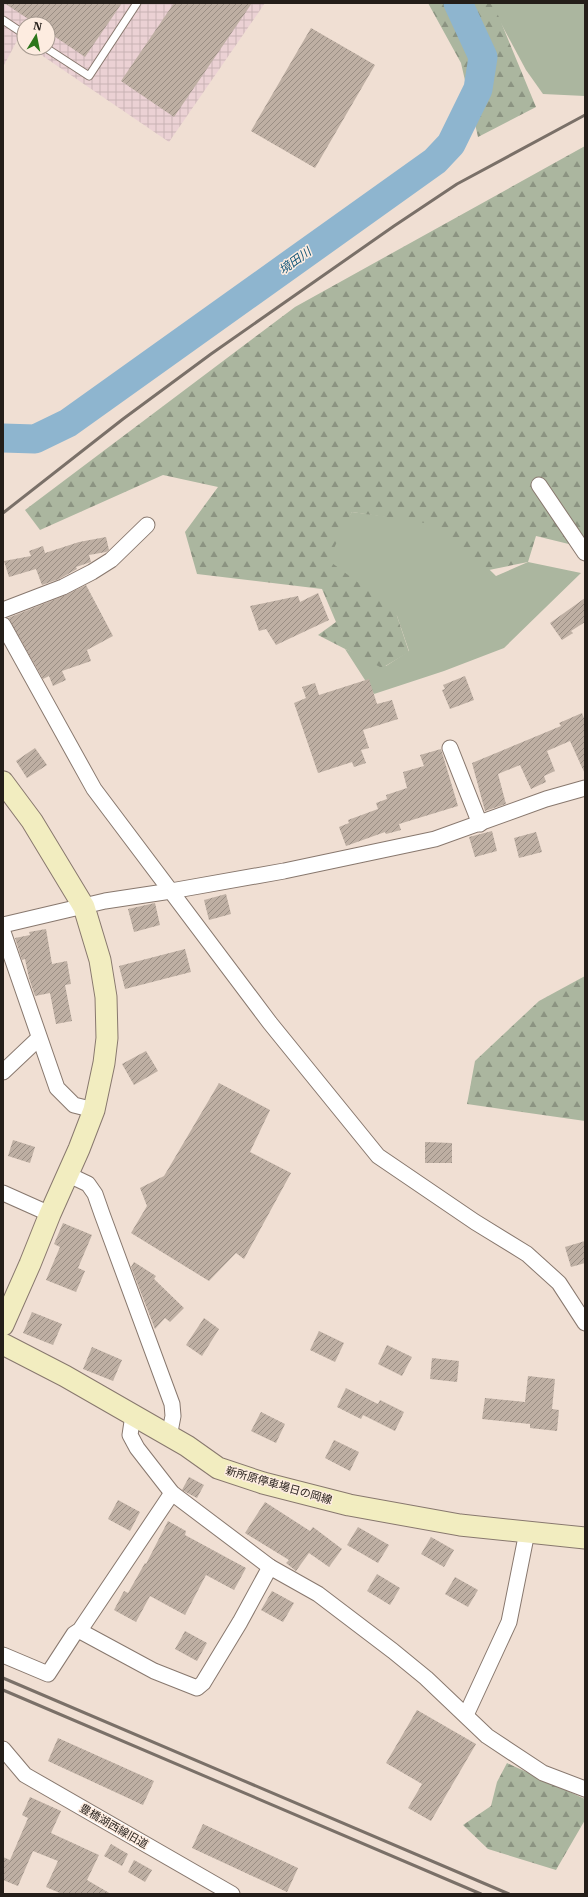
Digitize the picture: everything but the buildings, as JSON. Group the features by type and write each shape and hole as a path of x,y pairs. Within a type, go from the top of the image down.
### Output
{"main road":[{"path":"3,782 32,821 84,907 100,960 106,997 107,1038 104,1063 94,1110 3,1325"},
{"name":"新所原停車場日の岡線","path":"3,1344 65,1376 187,1446 218,1468 263,1483 349,1505 460,1525 585,1538"}],"street":[{"path":"539,485 585,553"},
{"path":"3,610 43,595 92,572 111,560 147,525"},
{"path":"3,625 94,789 270,1023 378,1156 475,1222 526,1254 559,1283 585,1322"},
{"path":"450,748 480,824"},
{"path":"3,925 30,917 84,907 104,901 171,891 368,854 435,839 546,799 585,788"},
{"path":"3,932 57,1088 74,1105 94,1110"},
{"path":"3,1072 39,1038"},
{"path":"67,1174 88,1184 95,1194 172,1404 173,1416 169,1437"},
{"path":"3,1193 50,1214"},
{"path":"133,1415 130,1435 137,1448 172,1493 270,1566 318,1594 337,1608 399,1656 466,1715 487,1736 543,1772 585,1789"},
{"path":"3,1655 48,1674 74,1634 80,1631 172,1493"},
{"path":"466,1715 509,1622 527,1532"},
{"path":"80,1631 154,1671 197,1688 203,1683 240,1622 270,1566"},
{"name":"豊橋湖西線旧道","path":"3,1749 25,1775 232,1894"},
{"path":"3,1763 25,1775"}],"lane":[{"path":"56,55 89,76 137,3"},
{"path":"3,20 16,29"}],"shaded area":[{"path":"3,3 265,3 169,142 43,56 56,56 56,16 16,16 16,43 3,67"}],"green space":[{"path":"428,3 493,3 536,107 478,137 461,63"},
{"path":"490,3 585,3 585,96 543,94 526,70"},
{"path":"585,146 585,548 536,536 528,562 489,570 438,525 352,512 328,560 395,610 409,652 382,668 318,635 336,622 322,589 197,574 185,532 218,487 163,475 40,530 25,510 295,307"},
{"path":"352,512 443,524 496,576 528,562 581,573 504,648 444,671 374,694 345,649 386,666 409,651 397,616 322,557"},
{"path":"585,976 585,1121 467,1104 475,1061 539,1001"},
{"path":"507,1763 585,1799 585,1820 556,1870 488,1849 463,1825 491,1806 497,1782"}],"waterway":[{"name":"境田川","path":"3,438 35,439 68,423 435,161 451,144 478,89 483,57 458,3"}],"railway":[{"path":"3,513 123,419 211,354 394,226 457,184 585,115"},
{"path":"3,1678 509,1894"},
{"path":"3,1690 481,1894"}]}
